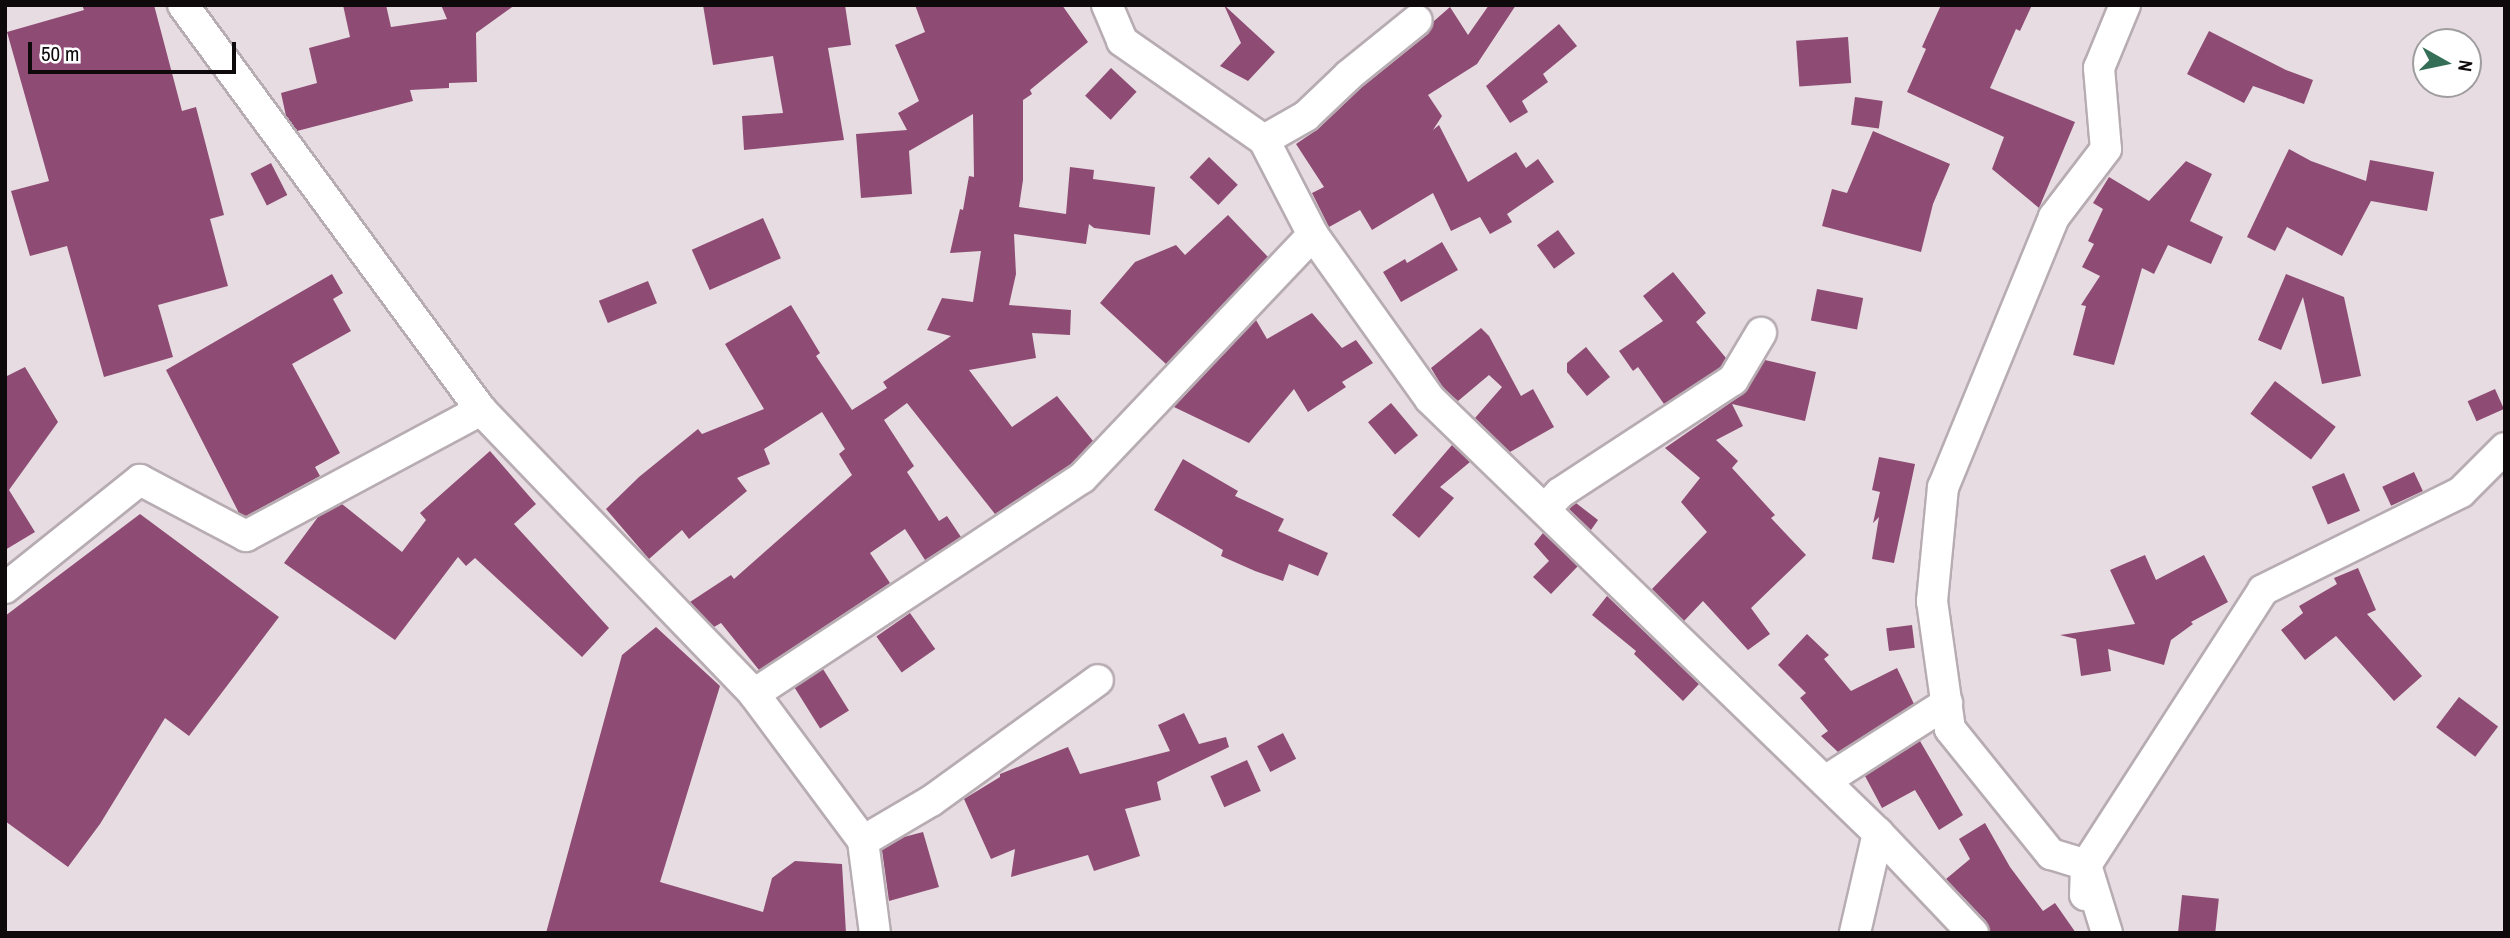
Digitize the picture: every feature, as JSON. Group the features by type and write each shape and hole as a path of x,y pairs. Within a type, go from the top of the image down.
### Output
{"street":[{"path":"183,5 481,410 754,694 863,841 875,933"},
{"path":"1107,5 1122,41 1264,140 1313,234 1430,398 1878,833 1973,933"},
{"path":"2086,864 2050,854 1950,729 1931,601 1943,487 2054,217 2106,149 2099,68 2125,5"},
{"path":"1264,140 1306,116 1417,20"},
{"path":"754,694 1082,478 1313,234"},
{"path":"1545,509 1560,494 1733,380 1761,333"},
{"path":"5,587 140,480 246,536 481,410"},
{"path":"2085,895 2086,864 2263,590 2461,492 2505,448"},
{"path":"863,841 931,801 1098,680"},
{"path":"1825,781 1947,703"},
{"path":"1855,933 1878,833"},
{"path":"2086,864 2107,933"}],"building":[{"path":"82,5 154,5 182,111 196,107 224,215 210,219 228,286 158,305 173,357 104,377 67,246 30,256 11,191 49,181 7,32 84,10"},
{"path":"343,5 386,5 391,27 447,19 441,5 515,5 476,33 477,82 449,83 449,88 410,90 413,101 297,131 286,116 281,93 317,83 309,48 350,37"},
{"path":"703,5 845,5 851,45 828,48 844,140 744,150 742,116 783,113 773,56 713,65"},
{"path":"915,5 1062,5 1088,42 1030,90 1032,94 1023,100 1023,180 1019,207 1066,214 1070,167 1094,170 1093,179 1155,187 1150,235 1094,228 1089,224 1086,244 1014,234 1016,274 1009,305 1071,310 1070,335 1032,333 1036,358 969,370 1012,427 1057,396 1093,441 1071,464 995,514 907,403 884,420 914,466 907,472 939,521 947,516 961,537 925,560 905,529 870,553 890,583 759,670 721,623 714,627 690,602 731,575 734,579 852,475 839,454 845,449 822,412 764,449 770,464 737,478 747,491 689,539 682,530 649,559 606,509 639,477 698,429 702,434 764,409 725,344 791,305 820,353 816,356 852,410 887,388 883,382 951,336 927,330 942,298 973,302 981,251 950,253 960,209 963,210 969,176 974,177 973,114 909,151 912,194 861,198 856,134 907,130 898,113 919,101 895,45 925,32"},
{"path":"1224,5 1275,52 1248,81 1220,66 1241,43"},
{"path":"1489,5 1516,5 1477,64 1428,95 1442,116 1433,130 1439,125 1468,182 1516,152 1526,168 1538,159 1554,182 1507,214 1512,222 1490,234 1480,217 1451,231 1433,193 1372,230 1360,210 1329,227 1312,193 1324,187 1296,144 1318,129 1361,88 1428,34 1434,21 1450,7 1468,35"},
{"path":"1941,5 2032,5 2020,31 2016,29 1990,88 2075,122 2039,208 1992,169 2004,137 1907,92 1926,49 1922,47"},
{"path":"1559,24 1577,46 1543,74 1548,82 1522,101 1528,112 1510,123 1486,86"},
{"path":"2209,31 2286,70 2313,80 2304,104 2253,86 2244,103 2187,74"},
{"path":"1848,37 1851,83 1799,87 1796,41"},
{"path":"1111,68 1137,92 1111,120 1085,96"},
{"path":"1855,97 1883,101 1879,129 1851,125"},
{"path":"1873,131 1950,164 1933,204 1921,252 1822,226 1832,189 1847,193"},
{"path":"2289,149 2311,161 2366,181 2370,160 2434,172 2427,211 2371,201 2342,256 2287,227 2275,251 2247,237"},
{"path":"1209,157 1238,185 1218,205 1190,177"},
{"path":"2186,161 2212,174 2190,221 2223,237 2211,264 2168,245 2154,274 2142,268 2114,365 2073,355 2086,306 2081,305 2100,276 2082,267 2094,244 2088,241 2103,209 2093,203 2109,177 2149,201"},
{"path":"271,163 287,195 267,206 251,173"},
{"path":"1228,215 1268,257 1166,364 1100,303 1135,262 1176,245 1185,255"},
{"path":"763,218 781,258 710,290 692,250"},
{"path":"1558,230 1575,253 1554,269 1537,245"},
{"path":"1442,242 1458,270 1401,302 1383,272 1405,259 1407,263"},
{"path":"1673,272 1706,313 1696,322 1726,358 1720,368 1664,404 1638,367 1633,371 1619,351 1663,321 1643,296"},
{"path":"332,274 343,293 333,299 351,331 292,364 340,453 315,467 320,476 246,516 239,513 166,370"},
{"path":"2286,274 2344,297 2361,376 2322,384 2303,297 2281,350 2258,340"},
{"path":"648,281 657,303 608,323 599,301"},
{"path":"1817,289 1863,298 1857,329 1811,320"},
{"path":"1312,313 1342,348 1356,340 1373,363 1342,382 1346,387 1308,412 1294,389 1249,443 1174,407 1256,320 1267,339"},
{"path":"1481,328 1489,336 1521,396 1533,389 1554,427 1510,452 1475,418 1502,387 1489,375 1458,401 1443,388 1431,368"},
{"path":"1586,347 1610,377 1587,396 1567,372 1567,363"},
{"path":"1765,360 1816,372 1805,421 1732,404 1743,426 1716,440 1738,461 1732,468 1775,515 1771,518 1806,555 1751,608 1770,634 1748,650 1703,601 1684,621 1652,589 1707,532 1681,502 1700,478 1665,448 1743,394"},
{"path":"25,367 58,422 9,490 35,532 5,550 5,377"},
{"path":"2275,381 2336,427 2311,459 2250,414"},
{"path":"2495,389 2504,409 2477,421 2468,401"},
{"path":"1391,403 1418,435 1395,454 1368,422"},
{"path":"1452,445 1470,462 1440,487 1454,498 1419,538 1392,515"},
{"path":"490,451 536,504 514,524 609,628 582,657 475,558 466,566 458,557 395,640 284,563 318,517 342,504 402,552 426,520 420,513"},
{"path":"1879,457 1915,464 1894,563 1872,559 1879,517 1873,523 1880,492 1872,490"},
{"path":"1183,459 1238,491 1235,496 1284,519 1278,531 1328,553 1318,576 1289,564 1283,581 1255,571 1221,556 1223,550 1154,510"},
{"path":"2414,472 2423,491 2391,506 2382,487"},
{"path":"2344,473 2360,511 2328,524 2312,487"},
{"path":"1576,503 1598,520 1591,530 1569,509"},
{"path":"140,514 279,617 189,736 165,718 100,824 68,867 5,821 5,616"},
{"path":"1543,533 1578,566 1551,594 1533,577 1549,561 1534,544"},
{"path":"2145,555 2156,580 2204,555 2228,602 2191,622 2193,624 2171,640 2164,665 2108,649 2111,671 2081,676 2076,639 2060,635 2135,624 2110,570"},
{"path":"2358,568 2376,610 2367,614 2422,676 2394,701 2336,636 2305,660 2281,630 2303,613 2299,606 2337,584 2334,578"},
{"path":"1607,596 1699,684 1683,701 1634,654 1636,651 1592,615"},
{"path":"910,613 935,649 902,673 876,637"},
{"path":"1912,625 1915,648 1889,651 1886,628"},
{"path":"656,627 720,686 660,882 763,912 772,878 795,861 842,864 846,933 546,933 622,655"},
{"path":"1807,634 1829,655 1824,659 1851,691 1897,668 1914,704 1838,752 1821,736 1828,731 1800,698 1806,693 1778,665"},
{"path":"823,669 849,711 820,729 794,687"},
{"path":"2459,697 2498,726 2475,757 2436,727"},
{"path":"1184,713 1199,744 1226,737 1229,747 1157,782 1161,800 1125,809 1140,856 1094,871 1088,855 1011,877 1015,849 991,859 964,799 1000,777 1000,774 1068,747 1080,774 1170,751 1158,725"},
{"path":"1283,733 1296,759 1270,772 1257,746"},
{"path":"1920,741 1963,815 1939,830 1915,790 1882,808 1865,776"},
{"path":"1247,760 1261,791 1224,807 1210,776"},
{"path":"1985,823 2010,867 2043,911 2055,903 2076,933 1990,933 1986,921 1946,879 1970,859 1959,839"},
{"path":"923,832 939,887 889,901 882,850 904,837"},
{"path":"2182,895 2219,899 2215,933 2178,933"}]}
